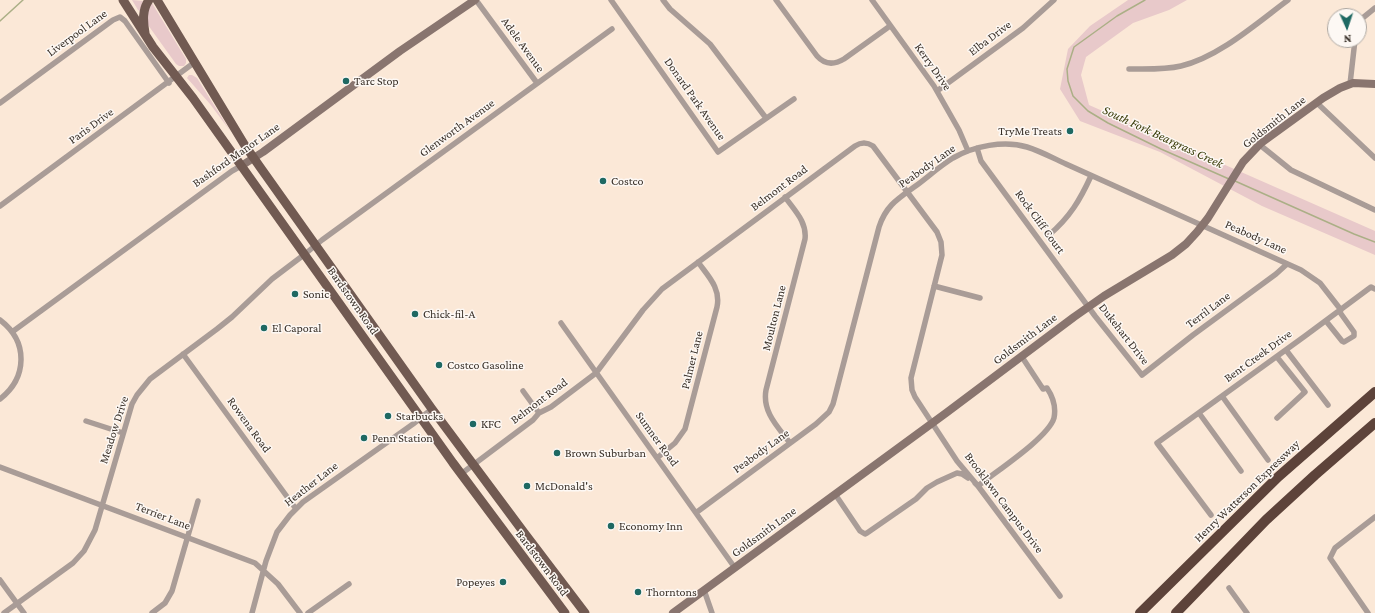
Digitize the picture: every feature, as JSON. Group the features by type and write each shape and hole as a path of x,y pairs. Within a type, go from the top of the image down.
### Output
{"highway":[{"name":"Henry Watterson Expressway","path":"1140,613 1278,477 1375,392"},
{"path":"1176,613 1266,520 1375,423"}],"main road":[{"name":"Bardstown Road","path":"123,0 172,80 193,98 461,474 565,613"},
{"path":"145,34 143,17 149,0"},
{"name":"Bardstown Road","path":"157,0 254,158 432,409 585,613"},
{"path":"519,552 534,546"}],"street":[{"name":"Adele Avenue","path":"475,0 537,83"},
{"name":"Bashford Manor Lane","path":"12,332 400,51 475,0"},
{"name":"Donard Park Avenue","path":"611,0 718,152 766,118"},
{"path":"663,0 670,10 710,44 766,118 794,99"},
{"path":"776,0 819,59 829,64 836,63 844,59 890,26"},
{"name":"Kerry Drive","path":"872,0 937,91 959,130 968,151"},
{"name":"Elba Drive","path":"937,91 1023,28 1054,0"},
{"path":"1129,69 1169,68 1198,61 1226,46 1288,0"},
{"path":"1367,14 1375,8"},
{"name":"Liverpool Lane","path":"0,103 120,17 125,21 172,80"},
{"name":"Glenworth Avenue","path":"316,245 612,29"},
{"path":"1350,84 1354,48"},
{"name":"Paris Drive","path":"0,206 195,62"},
{"name":"Goldsmith Lane","path":"673,613 1022,357 1089,306 1172,255 1192,238 1203,225 1237,171 1247,157 1260,144 1340,88 1350,84 1375,84"},
{"path":"1317,103 1375,158"},
{"name":"Belmont Road","path":"461,474 533,420 539,413 551,407 596,373 654,297 785,197 855,146 864,143 873,146 937,232 942,242 942,255 912,372 911,383 915,398 932,423"},
{"name":"Peabody Lane","path":"697,512 824,418 832,408 882,218 889,207 946,163 968,151 977,148 1011,144 1027,147 1203,225 1306,273 1320,283 1340,310 1354,332 1352,338 1344,342 1342,341 1326,321"},
{"path":"1260,144 1291,170 1375,210"},
{"name":"Rock Cliff Court","path":"977,148 981,161 1089,306"},
{"path":"1049,235 1060,226 1071,213 1079,201 1091,176"},
{"name":"Moulton Lane","path":"785,197 800,217 806,231 766,390 765,401 770,416 790,443"},
{"name":"Meadow Drive","path":"4,613 73,562 84,551 95,530 132,404 145,385 163,369 227,321 272,279 316,245"},
{"name":"Palmer Lane","path":"657,458 675,443 685,430 718,307 717,290 698,262"},
{"name":"Terril Lane","path":"1142,375 1193,335 1276,274 1287,264"},
{"path":"934,286 980,298"},
{"name":"Bent Creek Drive","path":"1211,515 1157,443 1340,310 1373,288"},
{"name":"Dukehart Drive","path":"1089,306 1114,341 1142,375"},
{"path":"0,320 12,332 21,354 21,367 17,379 14,385 0,399"},
{"name":"Sumner Road","path":"561,323 736,568"},
{"path":"1286,350 1328,404"},
{"name":"Rowena Road","path":"183,354 296,509"},
{"path":"835,494 860,531 865,534 916,499 927,488 957,473 962,474 978,486 1035,442 1048,428 1054,417 1054,405 1049,390 1047,388 1043,389 1022,357"},
{"path":"1276,418 1305,392 1277,357"},
{"path":"523,391 539,413"},
{"path":"1222,396 1268,460"},
{"name":"Heather Lane","path":"252,613 271,546 282,524 296,509 337,477 432,409"},
{"path":"1199,413 1241,471"},
{"path":"86,421 123,432"},
{"name":"Brooklawn Campus Drive","path":"932,423 957,461 978,486 1060,596"},
{"name":"Terrier Lane","path":"0,467 245,559 255,564 278,584 300,613"},
{"path":"152,613 165,603 171,595 198,501"},
{"path":"1368,613 1330,558 1335,548 1375,517"},
{"path":"0,580 24,613"},
{"path":"308,613 349,584"},
{"path":"1229,588 1247,613"},
{"path":"704,590 712,613"}],"shaded area":[{"path":"132,0 143,1 140,11 138,10"},
{"path":"1128,0 1187,0 1169,10 1133,23 1086,57 1081,75 1089,105 1375,231 1375,255 1262,206 1160,152 1080,121 1060,89 1068,49 1090,26"},
{"path":"152,3 186,59 184,66 179,66 176,64 148,25 148,10"},
{"path":"189,75 197,78 231,132 210,104 187,78"}],"waterway":[{"name":"South Fork Beargrass Creek","path":"0,21 23,0"},
{"name":"South Fork Beargrass Creek","path":"1145,0 1117,16 1074,47 1067,69 1068,81 1073,96 1088,111 1108,123 1161,149 1229,179"},
{"name":"South Fork Beargrass Creek","path":"1235,181 1375,242"}],"place":[{"name":"Tarc Stop","path":"346,81"},
{"name":"TryMe Treats","path":"1070,131"},
{"name":"Costco","path":"603,181"},
{"name":"Sonic","path":"295,294"},
{"name":"Chick-fil-A","path":"415,314"},
{"name":"El Caporal","path":"264,328"},
{"name":"Costco Gasoline","path":"439,365"},
{"name":"Starbucks","path":"388,416"},
{"name":"KFC","path":"473,424"},
{"name":"Penn Station","path":"364,438"},
{"name":"Brown Suburban","path":"557,453"},
{"name":"McDonald's","path":"527,486"},
{"name":"Economy Inn","path":"611,526"},
{"name":"Popeyes","path":"503,582"},
{"name":"Thorntons","path":"638,592"}]}
